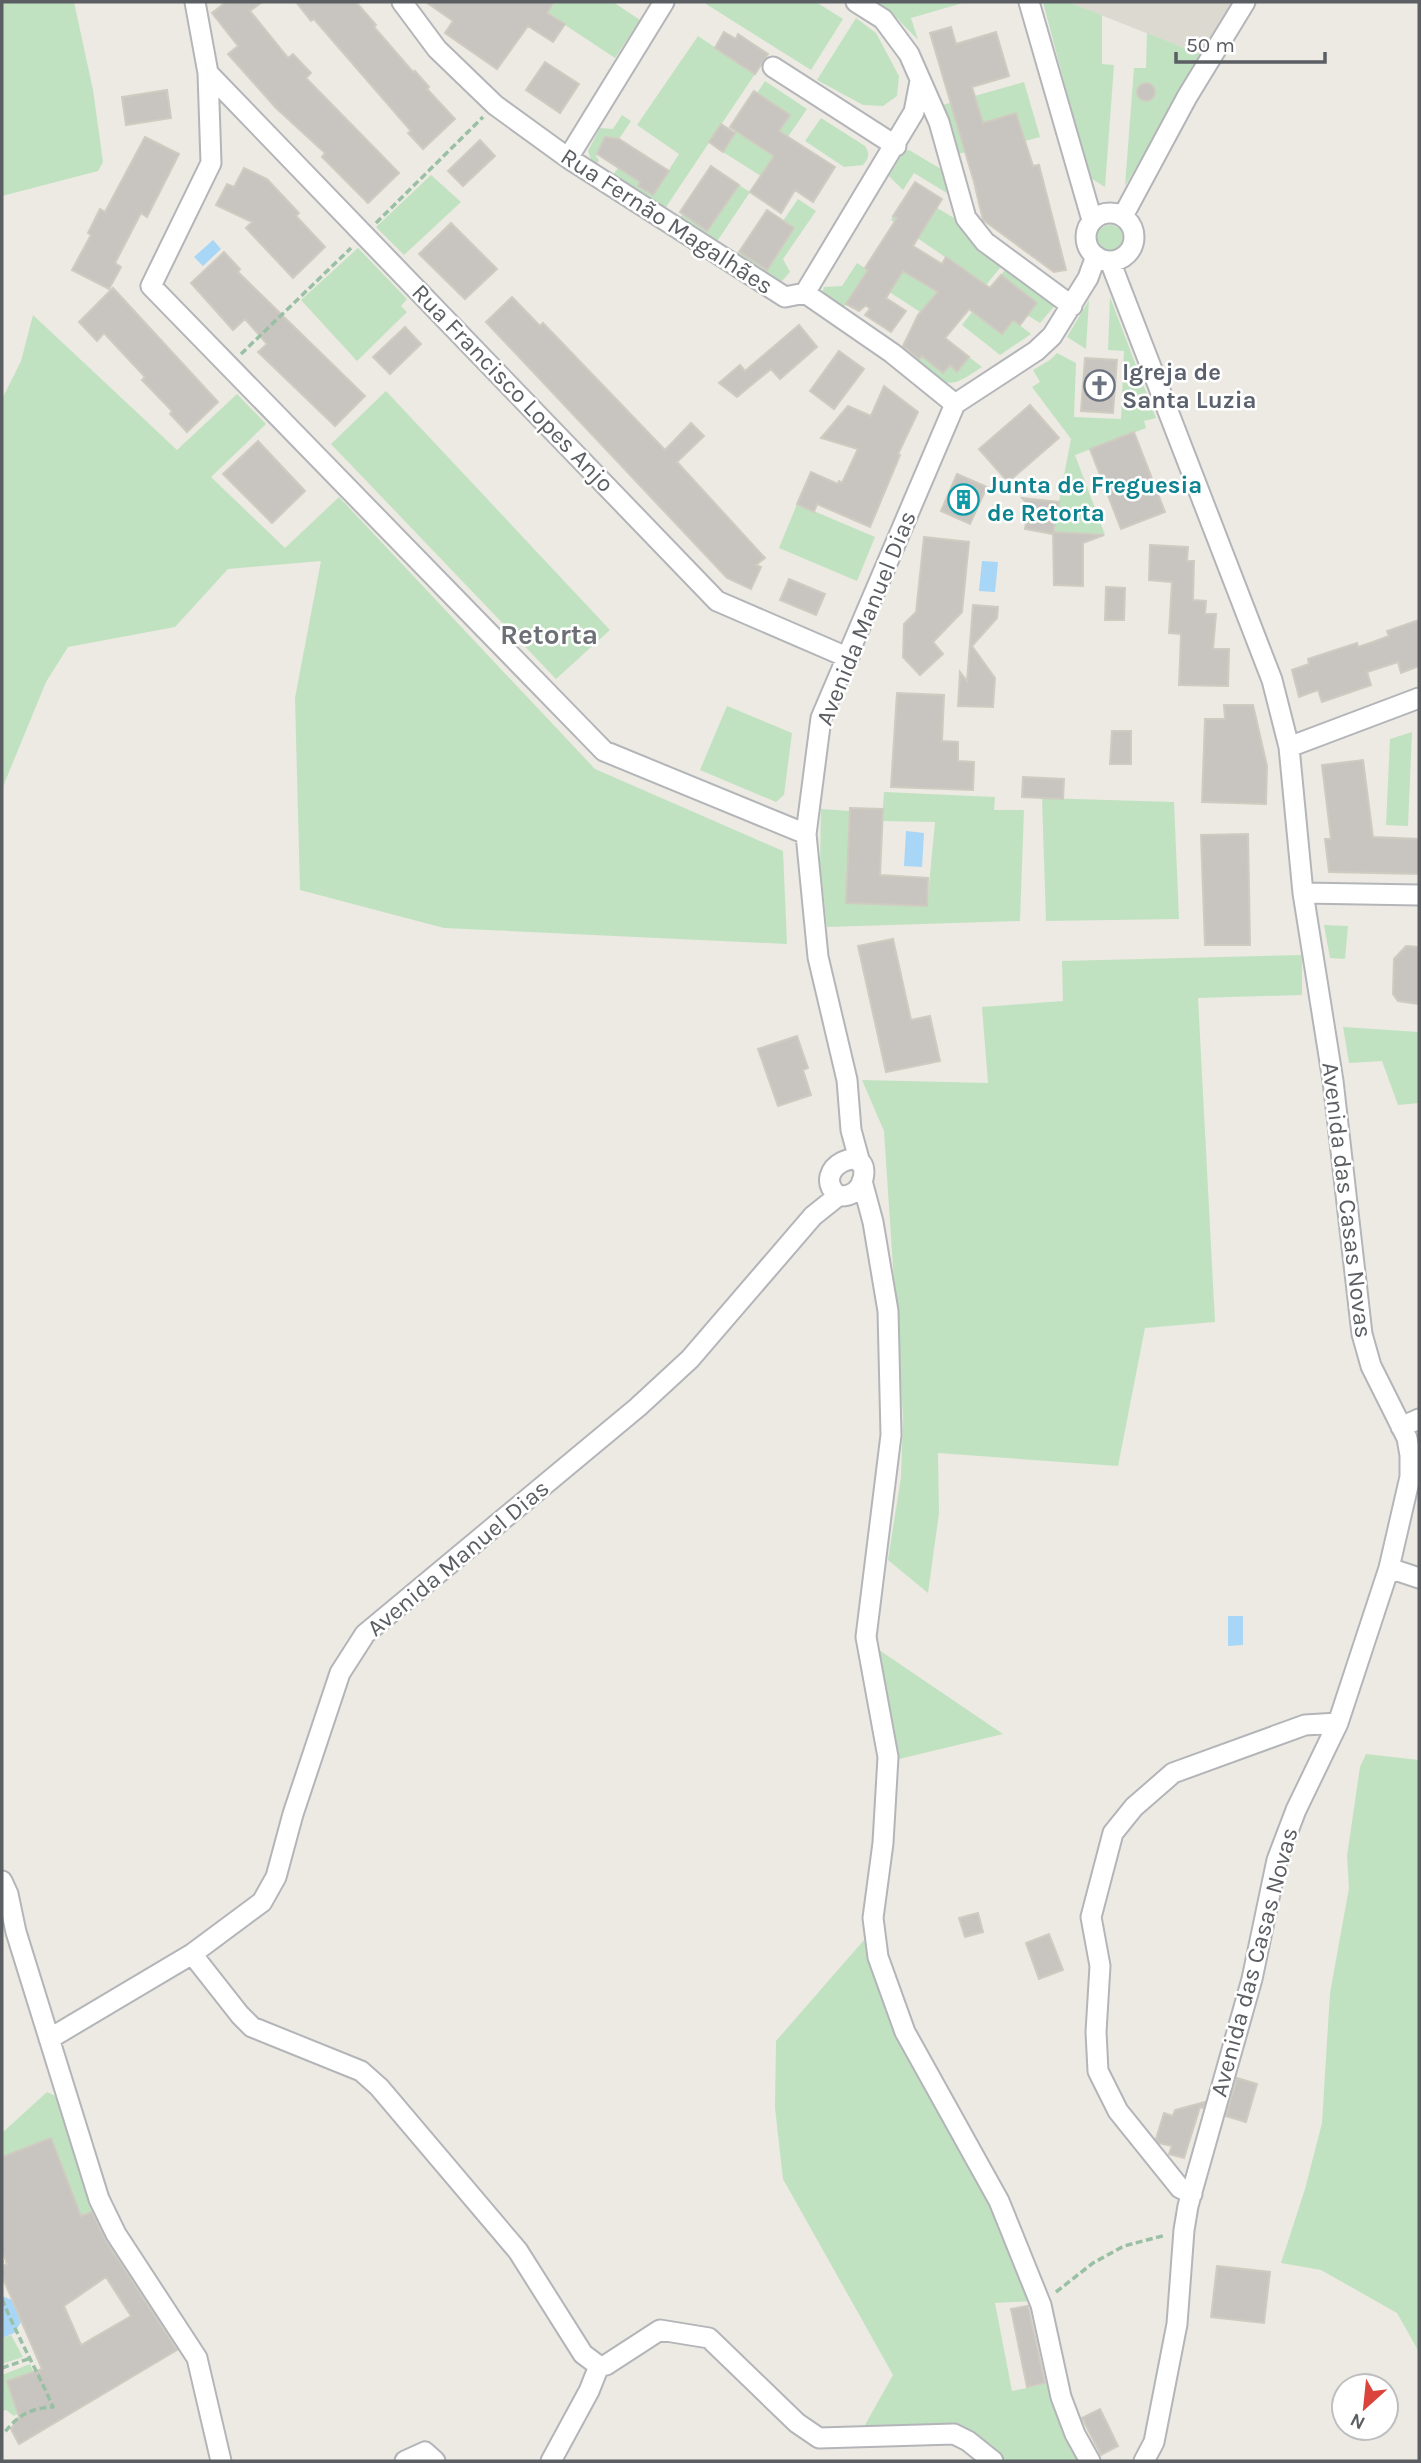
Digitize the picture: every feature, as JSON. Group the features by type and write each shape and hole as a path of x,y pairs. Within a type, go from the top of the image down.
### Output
{"street":[{"path":"195,2 208,73 211,163 151,286 604,751 806,834"},
{"name":"Rua Fernão Magalhães","path":"402,2 437,49 495,105 568,158 785,297 805,293 892,353 956,404"},
{"path":"568,158 664,2"},
{"path":"856,2 883,19 909,54 939,122 967,218 985,242 1072,306"},
{"path":"1029,2 1092,220"},
{"path":"1123,216 1187,97 1245,2"},
{"path":"773,67 896,146"},
{"name":"Rua Francisco Lopes Anjo","path":"208,73 717,601 849,658"},
{"path":"805,293 896,146 914,112 920,81"},
{"path":"956,404 1036,351 1052,336 1103,259 1124,256 1133,243 1132,228 1123,216 1107,213 1092,220 1087,227 1086,243 1103,259"},
{"name":"Avenida das Casas Novas","path":"1103,259 1272,680 1289,747 1303,892 1333,1081 1362,1334 1371,1366 1410,1423 1410,1477 1389,1568 1338,1723 1296,1810 1280,1851 1252,1979 1192,2194 1184,2230 1177,2324 1154,2442 1144,2461"},
{"name":"Avenida Manuel Dias","path":"49,2039 192,1954 262,1902 276,1877 293,1814 340,1674 365,1634 638,1407 690,1359 813,1216 842,1196 857,1190 861,1172 852,1130 847,1080 818,957 806,834 821,718 956,404"},
{"path":"1289,747 1419,698"},
{"path":"1303,892 1419,895"},
{"name":"Avenida Manuel Dias","path":"813,1216 852,1130"},
{"path":"873,1222 830,1183 834,1170 846,1158 853,1158 861,1172 873,1222 888,1311 891,1435 866,1637 888,1757 883,1843 873,1918 878,1957 905,2032 999,2201 1041,2305 1061,2397 1075,2434 1090,2461"},
{"path":"1389,1568 1419,1578"},
{"path":"1192,2194 1180,2188 1118,2111 1098,2071 1096,2032 1100,1966 1091,1917 1114,1832 1133,1807 1173,1773 1305,1725 1338,1723"},
{"path":"2,1881 8,1894 9,1933 49,2039 99,2199 116,2234 197,2358 221,2461"},
{"path":"192,1954 252,2027 361,2071 379,2087 518,2251 583,2354 598,2365 606,2365 660,2330 709,2338 797,2423 819,2438 954,2434 968,2441 993,2461"},
{"path":"551,2461 589,2391 598,2365"},
{"path":"405,2461 425,2452 435,2461"}],"path":[{"path":"229,365 495,105"},
{"path":"1041,2305 1093,2263 1124,2246 1184,2230"},
{"path":"2,2299 53,2407 38,2407 24,2413 14,2420 5,2432"},
{"path":"2,2368 31,2358"}],"shaded area":[{"path":"1068,2 1236,2 1204,56"}],"green space":[{"path":"2,2 74,2 93,90 103,162 98,171 2,196"},
{"path":"555,2 613,2 640,20 615,58 547,13"},
{"path":"816,2 843,19 811,70 706,4"},
{"path":"876,2 966,2 911,18 918,40 889,10"},
{"path":"1043,2 1068,2 1102,15 1102,64 1114,65 1105,187 1089,177"},
{"path":"856,18 876,33 899,76 897,96 883,106 863,105 817,80"},
{"path":"1147,33 1204,56 1125,186 1134,68 1146,68"},
{"path":"698,36 755,74 664,210 612,176 618,168 640,182 638,186 653,195 679,154 637,125"},
{"path":"765,81 807,109 761,176 723,152 736,131 766,151 790,115 757,93"},
{"path":"1024,82 1040,137 1025,141 983,123 978,107 966,152 953,155 939,106"},
{"path":"622,115 631,121 619,139 605,137 596,156 599,160 596,165 592,163 588,151 600,128 613,129"},
{"path":"821,118 865,146 868,156 863,165 844,167 805,141"},
{"path":"909,150 951,175 955,198 914,173 903,190 889,176 904,151"},
{"path":"431,175 461,202 404,255 376,227"},
{"path":"739,185 750,192 716,243 679,219 683,214 707,230"},
{"path":"798,199 816,211 783,259 790,272 782,281 774,279 737,256 739,252 767,270 794,229 783,221"},
{"path":"937,208 961,222 1004,263 986,285 891,220 893,216 921,233"},
{"path":"1110,225 1119,229 1123,238 1119,247 1110,251 1101,247 1097,238 1101,229"},
{"path":"358,248 407,299 401,306 407,312 357,361 301,300"},
{"path":"910,260 928,286 938,292 920,312 865,276 842,310 822,294 824,287 842,286 857,263 893,286"},
{"path":"1008,266 1057,303 1040,323 1027,315 1037,303 1001,275"},
{"path":"1110,297 1156,418 1144,421 1146,428 1075,455 1105,535 1053,532 1071,439 1032,387 1040,382 1033,370 1057,353 1076,363 1074,417 1121,419 1124,351 1108,350"},
{"path":"1089,300 1086,349 1067,337"},
{"path":"972,312 1002,334 1013,320 1031,334 1000,355 962,325"},
{"path":"33,315 177,450 237,394 266,424 211,477 285,548 339,497 595,769 783,851 787,944 444,928 300,890 295,698 321,561 228,569 175,627 68,647 46,682 2,789 2,399 21,361"},
{"path":"922,356 943,373 950,365 957,371 969,357 982,367 961,380 948,383 935,377 917,361"},
{"path":"386,391 610,630 556,679 331,444"},
{"path":"797,504 875,537 857,581 779,548"},
{"path":"727,706 792,733 784,795 776,802 700,770"},
{"path":"1412,732 1408,826 1386,825 1390,739"},
{"path":"884,792 995,797 994,810 1024,810 1020,921 827,927 820,865 821,809 850,811 846,903 927,906 935,822 882,821"},
{"path":"1042,798 1174,802 1179,919 1046,921"},
{"path":"1324,925 1348,926 1345,959 1330,958"},
{"path":"1302,955 1302,995 1198,998 1215,1322 1145,1328 1118,1466 938,1453 939,1513 928,1593 888,1560 901,1477 903,1417 884,1131 862,1080 988,1083 982,1007 1063,1001 1062,961"},
{"path":"1343,1027 1419,1032 1419,1103 1398,1105 1382,1061 1349,1063"},
{"path":"879,1650 1003,1734 895,1760"},
{"path":"1366,1754 1419,1760 1419,2352 1397,2313 1321,2270 1281,2263 1305,2189 1322,2123 1330,1993 1349,1888 1347,1856 1360,1767"},
{"path":"864,1940 894,2025 1002,2227 1033,2301 995,2303 1012,2391 1049,2383 1051,2400 1078,2461 1004,2461 974,2434 861,2432 893,2375 783,2179 775,2108 776,2041"},
{"path":"47,2092 58,2097 97,2210 81,2216 51,2138 2,2157 2,2133"},
{"path":"11,2335 23,2357 2,2364 2,2338"},
{"path":"30,2364 46,2402 22,2410 14,2416 6,2410 2,2411 2,2375"}],"water":[{"path":"213,240 221,249 203,266 194,257"},
{"path":"982,561 998,562 995,592 979,591"},
{"path":"906,831 924,833 922,867 904,866"},
{"path":"1228,1616 1243,1616 1243,1645 1228,1646"},
{"path":"2,2296 12,2300 21,2322 14,2333 2,2338"}],"building":[{"path":"226,2 262,2 250,11 288,58 293,54 311,73 306,78 399,173 368,203 322,157 325,153 276,108 228,54 238,46 212,13"},
{"path":"296,2 356,2 376,25 374,27 455,119 423,149 408,133 411,131 314,19 311,21"},
{"path":"426,2 554,2 547,13 565,24 553,42 528,26 497,69 445,33 453,21"},
{"path":"951,27 956,44 996,32 1009,76 972,87 983,123 1016,113 1033,166 1039,165 1066,270 1054,272 983,220 930,33"},
{"path":"724,32 736,39 738,34 768,54 755,74 715,48"},
{"path":"545,62 579,84 560,113 526,90"},
{"path":"1146,83 1152,86 1155,92 1152,98 1146,101 1140,98 1137,92 1140,86"},
{"path":"167,90 171,118 126,125 122,97"},
{"path":"754,91 790,115 779,131 835,167 813,202 795,190 781,213 750,192 774,156 730,127"},
{"path":"721,124 735,133 723,152 709,142"},
{"path":"145,137 179,154 147,217 141,213 115,263 121,267 109,289 72,270 91,235 88,233 100,209 105,212"},
{"path":"605,137 619,139 669,171 653,195 638,186 640,182 597,154"},
{"path":"480,140 495,156 463,186 448,171"},
{"path":"711,166 739,185 707,231 680,212"},
{"path":"244,168 267,179 299,213 296,216 325,247 293,278 246,228 252,222 216,205 227,184 234,187"},
{"path":"915,182 942,199 913,246 942,264 946,257 990,288 1001,275 1037,303 1020,325 1013,320 1002,334 969,309 945,338 969,357 957,372 950,365 943,373 922,356 919,359 903,346 918,315 938,292 903,271 886,298 906,311 891,332 865,315 870,309 866,305 859,311 846,304 897,218 893,216"},
{"path":"767,210 794,228 767,270 739,252"},
{"path":"451,223 497,269 465,299 419,254"},
{"path":"224,252 240,269 238,272 365,396 335,426 258,352 267,344 245,319 233,330 191,283"},
{"path":"113,288 218,402 187,432 170,414 172,411 142,380 145,377 104,333 97,341 79,322"},
{"path":"512,297 540,326 543,323 665,450 691,423 704,436 677,462 765,558 756,565 761,567 751,589 727,578 486,322"},
{"path":"799,325 817,347 780,379 771,369 737,397 719,383 740,365 745,371"},
{"path":"405,327 421,344 390,374 373,357"},
{"path":"839,351 864,369 834,409 810,391"},
{"name":"Igreja de Santa Luzia","path":"1085,358 1117,360 1113,413 1081,411"},
{"path":"884,386 918,412 898,454 900,455 870,527 817,504 814,512 797,504 811,472 838,484 839,481 842,483 858,449 821,438 848,406 871,416"},
{"path":"1030,405 1059,438 1008,482 979,449"},
{"path":"1134,432 1165,512 1121,529 1090,449"},
{"path":"258,441 305,491 272,523 223,474"},
{"name":"Junta de Freguesia de Retorta","path":"957,474 987,487 970,524 941,511"},
{"path":"1022,498 1059,502 1053,534 1025,529 1029,506"},
{"path":"1053,532 1104,535 1083,543 1083,586 1054,585"},
{"path":"924,537 969,542 962,612 933,642 943,654 920,675 903,657 904,624 916,612"},
{"path":"1150,545 1188,547 1187,561 1194,561 1193,600 1206,601 1205,614 1216,614 1213,649 1229,649 1228,686 1179,685 1181,634 1169,633 1172,582 1149,580"},
{"path":"789,579 825,594 816,615 780,600"},
{"path":"1106,587 1125,588 1124,620 1105,620"},
{"path":"973,605 998,607 997,618 972,646 995,678 993,707 958,706 960,672 967,681"},
{"path":"1419,620 1419,666 1401,673 1398,662 1367,672 1371,685 1322,702 1318,690 1299,697 1292,670 1309,664 1308,659 1357,643 1358,647 1373,642 1389,636 1387,631"},
{"path":"897,693 944,695 942,741 958,742 958,761 974,762 973,790 891,787"},
{"path":"1224,705 1253,705 1267,766 1266,804 1202,802 1205,719 1225,719"},
{"path":"1112,731 1131,731 1131,764 1110,764"},
{"path":"1363,760 1373,837 1419,839 1419,874 1329,872 1325,839 1331,839 1322,765"},
{"path":"1023,777 1064,779 1063,799 1022,797"},
{"path":"850,808 883,809 880,875 928,878 927,906 846,903"},
{"path":"1248,834 1250,945 1205,945 1201,835"},
{"path":"893,939 911,1020 930,1016 940,1061 886,1072 858,946"},
{"path":"1406,946 1419,947 1419,1004 1398,1001 1393,994 1394,959"},
{"path":"797,1036 808,1068 803,1070 811,1095 778,1106 758,1049"},
{"path":"978,1913 983,1932 965,1937 959,1918"},
{"path":"1049,1934 1063,1970 1039,1979 1026,1943"},
{"path":"1237,2078 1257,2084 1246,2122 1226,2116"},
{"path":"1205,2102 1203,2108 1200,2107 1184,2158 1169,2154 1172,2146 1159,2143 1156,2139 1164,2113 1173,2116 1175,2110"},
{"path":"51,2138 81,2216 92,2212 106,2241 177,2350 19,2444 11,2429 19,2417 7,2381 42,2369 2,2276 2,2266 7,2264 2,2251 2,2157","holes":["106,2277 131,2316 81,2345 64,2306"]},
{"path":"1217,2266 1270,2272 1264,2323 1211,2317"},
{"path":"1028,2306 1045,2383 1027,2387 1011,2309"},
{"path":"1100,2409 1118,2446 1101,2455 1082,2418"}],"place":[{"name":"Igreja de Santa Luzia","path":"1099,386"},
{"name":"Junta de Freguesia de Retorta","path":"964,499"}],"district":[{"name":"Retorta","path":"549,634"}]}
